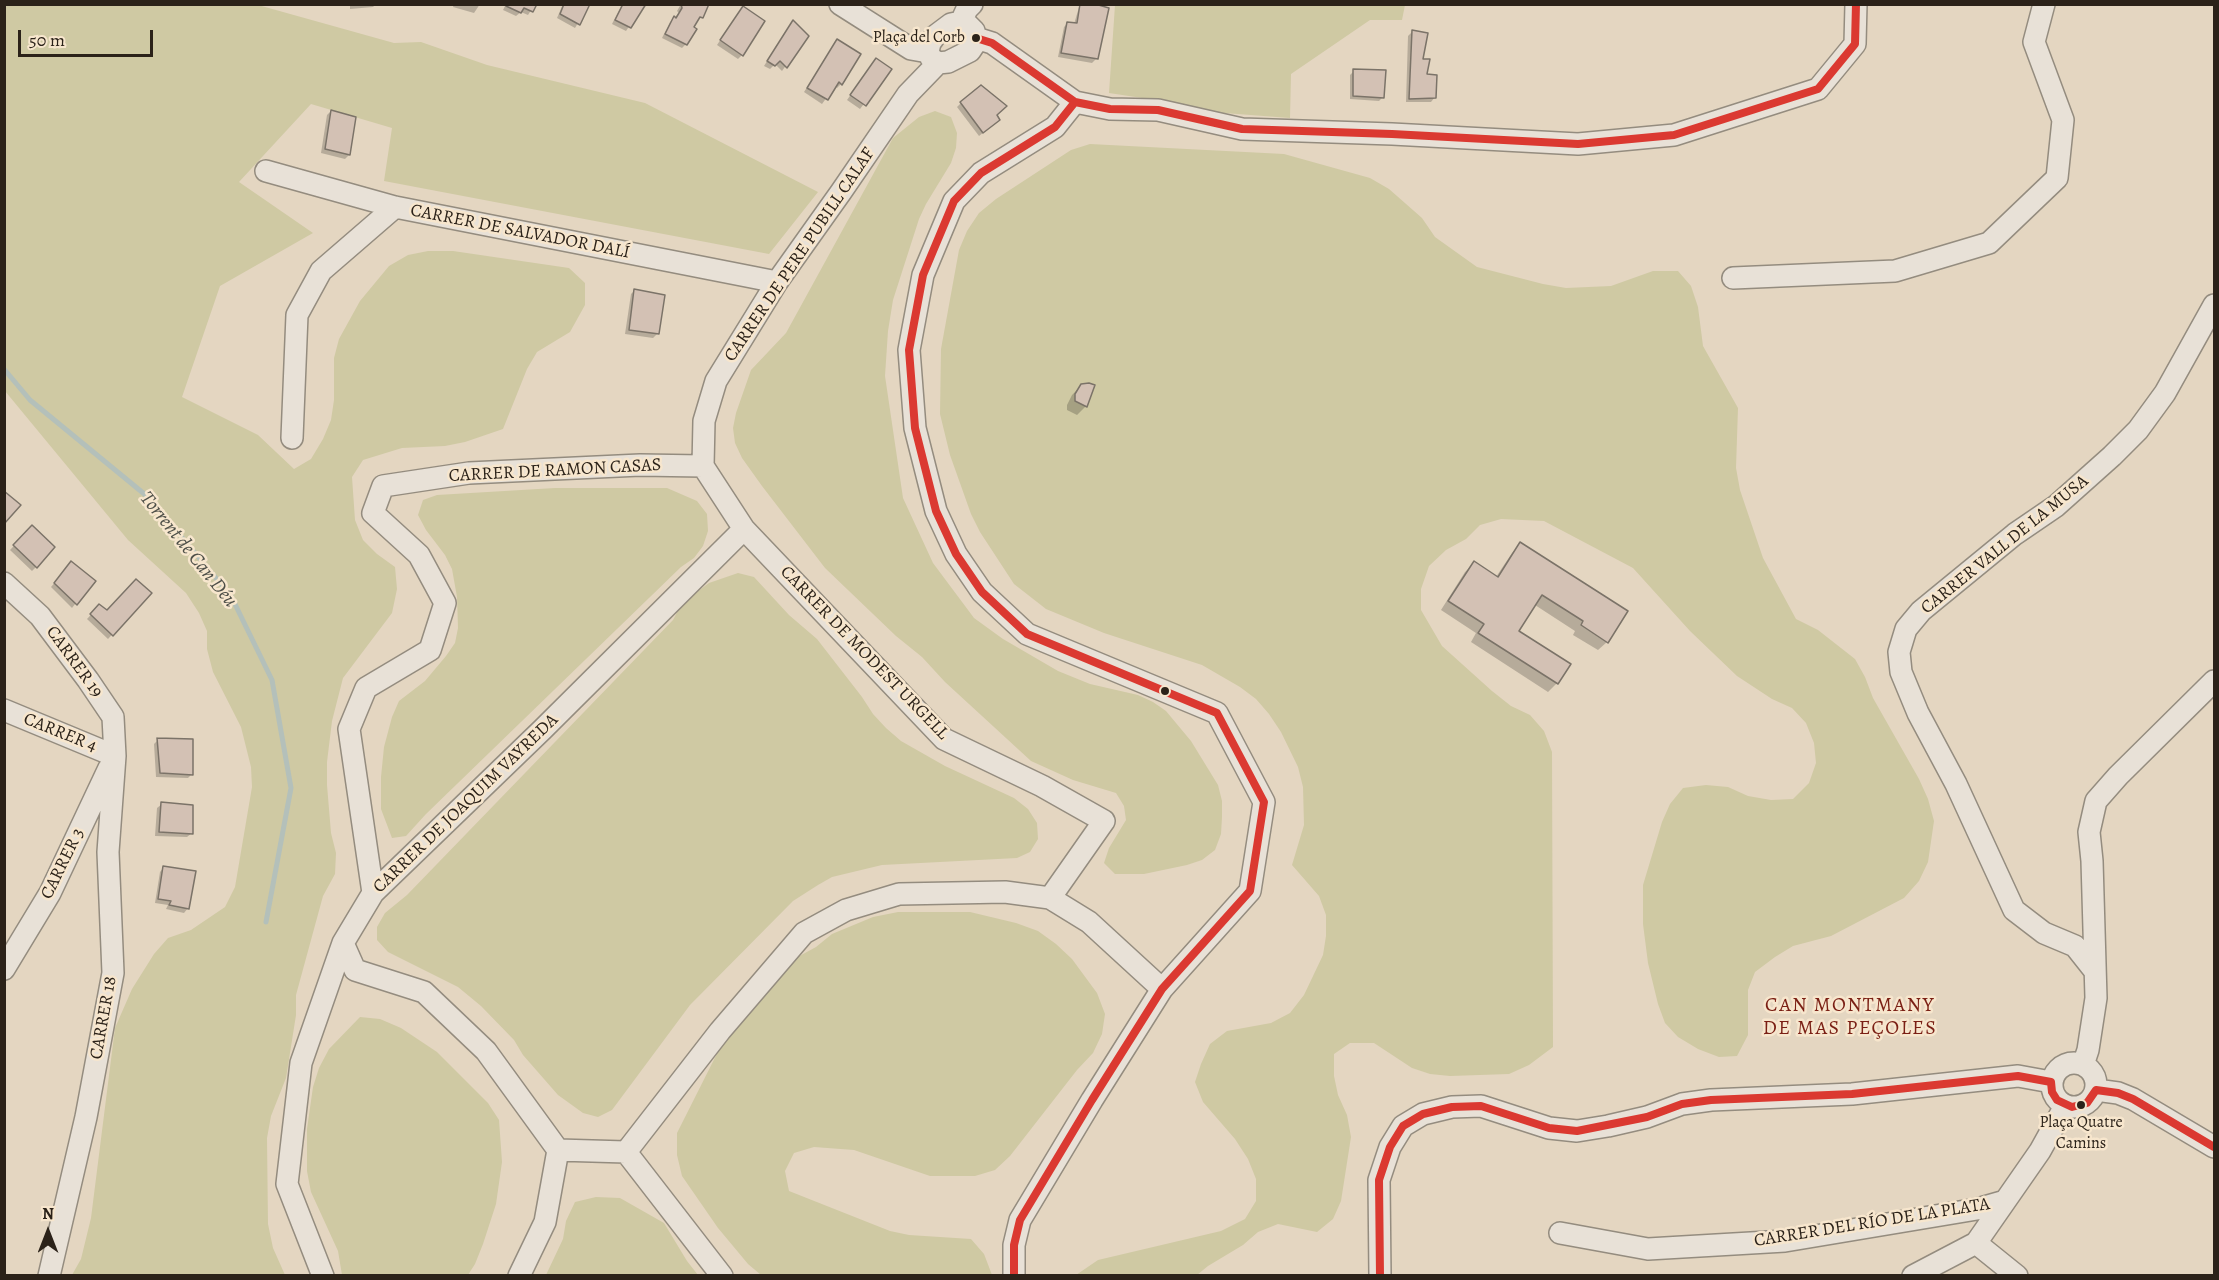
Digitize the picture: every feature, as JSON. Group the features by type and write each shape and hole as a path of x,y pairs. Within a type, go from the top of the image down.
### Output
{"street":[{"path":"840,4 911,49 933,57 948,62 970,51 976,38 974,31 961,22 951,24 935,36 930,43 933,57"},
{"path":"961,22 972,4"},
{"path":"976,38 992,43 1075,102 1110,109 1158,110 1242,129 1578,144 1674,135 1818,89 1855,44 1856,4"},
{"path":"1733,278 1895,271 1989,243 2057,178 2063,120 2034,42 2044,4"},
{"name":"CARRER DE PERE PUBILL CALAF","path":"703,466 704,421 716,381 777,282 842,192 933,57"},
{"path":"1014,1275 1014,1245 1020,1220 1092,1100 1162,989 1250,891 1264,802 1218,713 1027,634 982,592 956,554 936,511 915,428 909,350 923,275 954,201 981,173 1055,127 1075,102"},
{"name":"CARRER DE SALVADOR DALÍ","path":"266,171 395,207 777,282"},
{"path":"292,438 297,315 321,271 395,207"},
{"name":"CARRER VALL DE LA MUSA","path":"2094,970 2075,946 2044,933 2014,910 1956,784 1918,713 1901,672 1899,652 1906,629 1921,611 2016,534 2070,494 2138,430 2165,393 2214,305"},
{"name":"CARRER DE RAMON CASAS","path":"373,893 349,729 366,688 430,650 445,603 419,555 373,513 383,486 469,473 640,465 703,466"},
{"name":"CARRER DE MODEST URGELL","path":"703,466 744,529 944,739 1042,786 1104,820 1050,898"},
{"name":"CARRER DE JOAQUIM VAYREDA","path":"323,1275 287,1184 301,1063 343,943 373,893 543,729 744,529"},
{"name":"CARRER 19","path":"4,583 40,616 88,680 112,717 115,756"},
{"path":"2083,1065 2088,1050 2094,1008 2093,900 2089,832 2096,801 2118,776 2214,681"},
{"name":"CARRER 4","path":"4,710 115,756"},
{"name":"CARRER 3","path":"4,969 50,893 115,756"},
{"name":"CARRER 18","path":"49,1275 86,1118 113,973 108,852 115,756"},
{"path":"626,1152 720,1032 804,933 846,909 899,894 1005,892 1050,898 1089,922 1162,989"},
{"path":"343,943 355,970 424,992 486,1051 558,1150 545,1222 519,1275"},
{"path":"2064,1064 2083,1065 2093,1073 2096,1090 2087,1103 2072,1107 2065,1106 2054,1096 2051,1082 2058,1069 2064,1064"},
{"path":"1380,1275 1379,1180 1390,1148 1403,1126 1423,1114 1452,1107 1481,1106 1549,1128 1577,1131 1647,1117 1682,1104 1711,1100 1852,1094 2018,1076 2051,1082"},
{"path":"2096,1090 2118,1093 2133,1099 2214,1147"},
{"path":"1913,1275 1976,1243 2040,1151 2065,1106"},
{"path":"558,1150 626,1152"},
{"path":"626,1152 722,1275"},
{"name":"CARRER DEL RÍO DE LA PLATA","path":"1560,1233 1648,1249 1785,1241 1977,1209 2005,1201"},
{"path":"1976,1243 2016,1275"}],"shaded area":[{"path":"4,5 258,5 394,43 421,42 487,65 645,103 818,192 769,254 384,181 392,128 311,104 239,182 313,233 220,286 182,397 258,435 294,469 311,459 331,420 334,400 334,358 339,339 360,301 389,266 408,255 428,251 453,251 569,268 585,283 585,305 570,332 537,352 527,369 503,429 465,442 445,446 402,448 363,460 352,477 355,520 363,540 395,567 397,589 392,613 343,678 332,721 327,785 331,833 336,853 335,874 323,896 296,995 296,1015 286,1078 271,1116 267,1138 268,1224 273,1248 285,1275 72,1275 81,1259 91,1218 115,1028 132,989 154,954 168,938 191,930 225,907 235,887 252,787 251,767 241,727 213,672 207,649 207,631 186,593 128,540 5,391"},
{"path":"1115,5 1405,5 1402,20 1370,20 1291,74 1290,118 1211,112 1169,102 1109,93"},
{"path":"935,111 951,117 957,133 956,148 951,163 919,219 893,300 888,331 885,376 903,498 933,563 974,618 1003,639 1058,671 1090,684 1138,695 1153,702 1166,711 1191,741 1218,785 1222,801 1221,834 1215,850 1202,860 1144,874 1115,874 1104,863 1109,848 1126,820 1124,806 1116,793 1073,780 1031,761 945,682 922,657 896,636 825,568 762,486 742,458 735,443 733,428 736,413 751,370 786,333 893,138 919,117"},
{"path":"1090,144 1284,154 1370,178 1389,189 1422,218 1435,237 1477,267 1543,284 1566,288 1611,286 1653,271 1678,271 1691,286 1698,307 1703,346 1738,408 1736,468 1740,490 1763,558 1796,619 1818,630 1855,659 1873,698 1919,779 1934,821 1928,862 1919,881 1904,898 1831,936 1793,946 1755,972 1748,990 1748,1035 1737,1056 1719,1057 1698,1049 1678,1037 1665,1023 1658,1004 1648,963 1643,924 1643,885 1662,822 1670,804 1683,788 1706,785 1728,787 1748,796 1771,800 1793,799 1809,783 1816,763 1814,743 1806,723 1792,708 1772,699 1737,676 1690,631 1633,568 1544,521 1501,519 1480,525 1466,539 1446,550 1429,566 1421,589 1421,610 1442,646 1511,706 1530,715 1544,731 1552,752 1553,1047 1529,1065 1509,1074 1450,1076 1430,1074 1412,1068 1374,1043 1350,1043 1334,1054 1334,1076 1338,1095 1347,1115 1351,1137 1341,1201 1333,1219 1317,1232 1278,1224 1258,1232 1243,1245 1197,1275 1076,1275 1098,1260 1221,1231 1245,1219 1256,1201 1256,1179 1248,1159 1235,1139 1203,1102 1195,1082 1210,1044 1227,1031 1271,1023 1290,1013 1304,995 1323,955 1326,915 1319,896 1292,865 1304,825 1303,787 1298,767 1281,732 1269,714 1256,699 1240,687 1202,665 1104,633 1046,609 1014,584 971,514 950,455 940,414 941,349 959,250 967,231 979,213 996,199 1071,150"},
{"path":"555,488 667,488 697,501 707,514 708,531 703,546 694,558 681,567 406,836 392,838 381,809 381,777 384,747 392,717 399,701 425,681 446,656 455,643 458,628 457,597 452,569 418,515 423,500 437,495"},
{"path":"738,573 754,577 789,615 817,639 886,728 901,741 945,766 1014,798 1028,809 1037,823 1038,839 1030,852 1017,858 882,865 832,877 818,885 793,901 690,1005 612,1110 598,1117 583,1113 558,1095 523,1055 514,1040 481,1006 458,987 388,952 377,940 377,927 385,913 407,895 673,620 682,603 709,583"},
{"path":"898,912 970,912 1038,931 1072,959 1097,993 1105,1014 1102,1034 1093,1053 1010,1156 995,1170 975,1176 930,1176 854,1150 814,1147 794,1153 785,1171 789,1191 890,1231 909,1235 971,1239 984,1254 992,1275 761,1275 748,1264 718,1228 682,1176 677,1155 677,1133 744,1000 794,959 816,947 832,934 873,917"},
{"path":"360,1017 380,1019 401,1028 437,1052 488,1103 499,1120 502,1162 496,1204 483,1244 468,1275 342,1275 338,1251 311,1192 307,1171 307,1129 313,1087 319,1068 329,1049"},
{"path":"596,1197 620,1198 664,1223 698,1275 546,1275 563,1239 566,1221 575,1202"}],"building":[{"path":"507,4 537,4 533,12 524,8 521,13 506,6"},
{"path":"564,4 590,4 580,25 560,14"},
{"path":"623,4 646,4 631,28 615,20"},
{"path":"681,4 709,4 703,18 700,17 694,27 697,29 687,45 665,34 674,16 676,18 682,8"},
{"path":"1080,4 1095,4 1109,8 1098,59 1061,53 1067,22 1077,23"},
{"path":"743,6 765,21 743,56 720,40"},
{"path":"793,20 809,36 787,68 780,61 775,66 767,61"},
{"path":"1412,30 1428,33 1423,59 1430,59 1427,74 1437,75 1436,98 1409,99"},
{"path":"837,39 861,54 842,85 839,82 828,100 807,88"},
{"path":"876,58 892,69 866,106 850,95"},
{"path":"1353,69 1386,70 1384,98 1353,96"},
{"path":"981,85 1007,106 997,115 1000,120 983,133 960,102"},
{"path":"331,110 356,117 350,155 325,149"},
{"path":"634,289 665,295 659,334 629,330"},
{"path":"1081,384 1095,385 1087,407 1075,401 1075,394"},
{"path":"4,491 21,505 4,524"},
{"path":"32,525 55,547 37,568 13,545"},
{"path":"1520,542 1628,611 1608,643 1581,625 1583,621 1542,595 1519,631 1571,664 1558,684 1478,633 1484,624 1448,601 1474,561 1498,577"},
{"path":"71,561 96,581 77,605 54,583"},
{"path":"136,579 152,593 113,636 90,614 99,604 107,610"},
{"path":"157,738 193,739 193,775 160,773"},
{"path":"161,802 193,805 193,834 159,832"},
{"path":"163,866 196,871 189,909 169,905 171,901 158,899"}],"waterway":[{"name":"Torrent de Can Déu","path":"4,369 30,400 148,497 231,596 272,680 291,788 266,922"}],"transit line":[{"path":"976,38 992,43 1075,102 1110,109 1158,110 1242,129 1578,144 1674,135 1818,89 1855,44 1856,4"},
{"path":"1014,1276 1014,1245 1020,1220 1092,1100 1162,989 1250,891 1264,802 1217,713 1027,634 982,592 956,554 936,511 915,428 909,350 923,275 954,201 981,173 1055,127 1075,102"},
{"path":"1380,1276 1379,1180 1390,1147 1403,1126 1423,1114 1452,1107 1481,1106 1549,1128 1577,1131 1647,1117 1682,1104 1711,1100 1852,1094 2018,1076 2051,1082 2052,1092 2057,1100 2072,1107 2087,1103 2096,1090 2118,1093 2133,1099 2214,1147"}],"place":[{"name":"Plaça del Corb","path":"976,38"},
{"name":"Plaça Quatre Camins","path":"2081,1105"}],"district":[{"name":"CAN MONTMANY DE MAS PEÇOLES","path":"1850,1018"}]}
